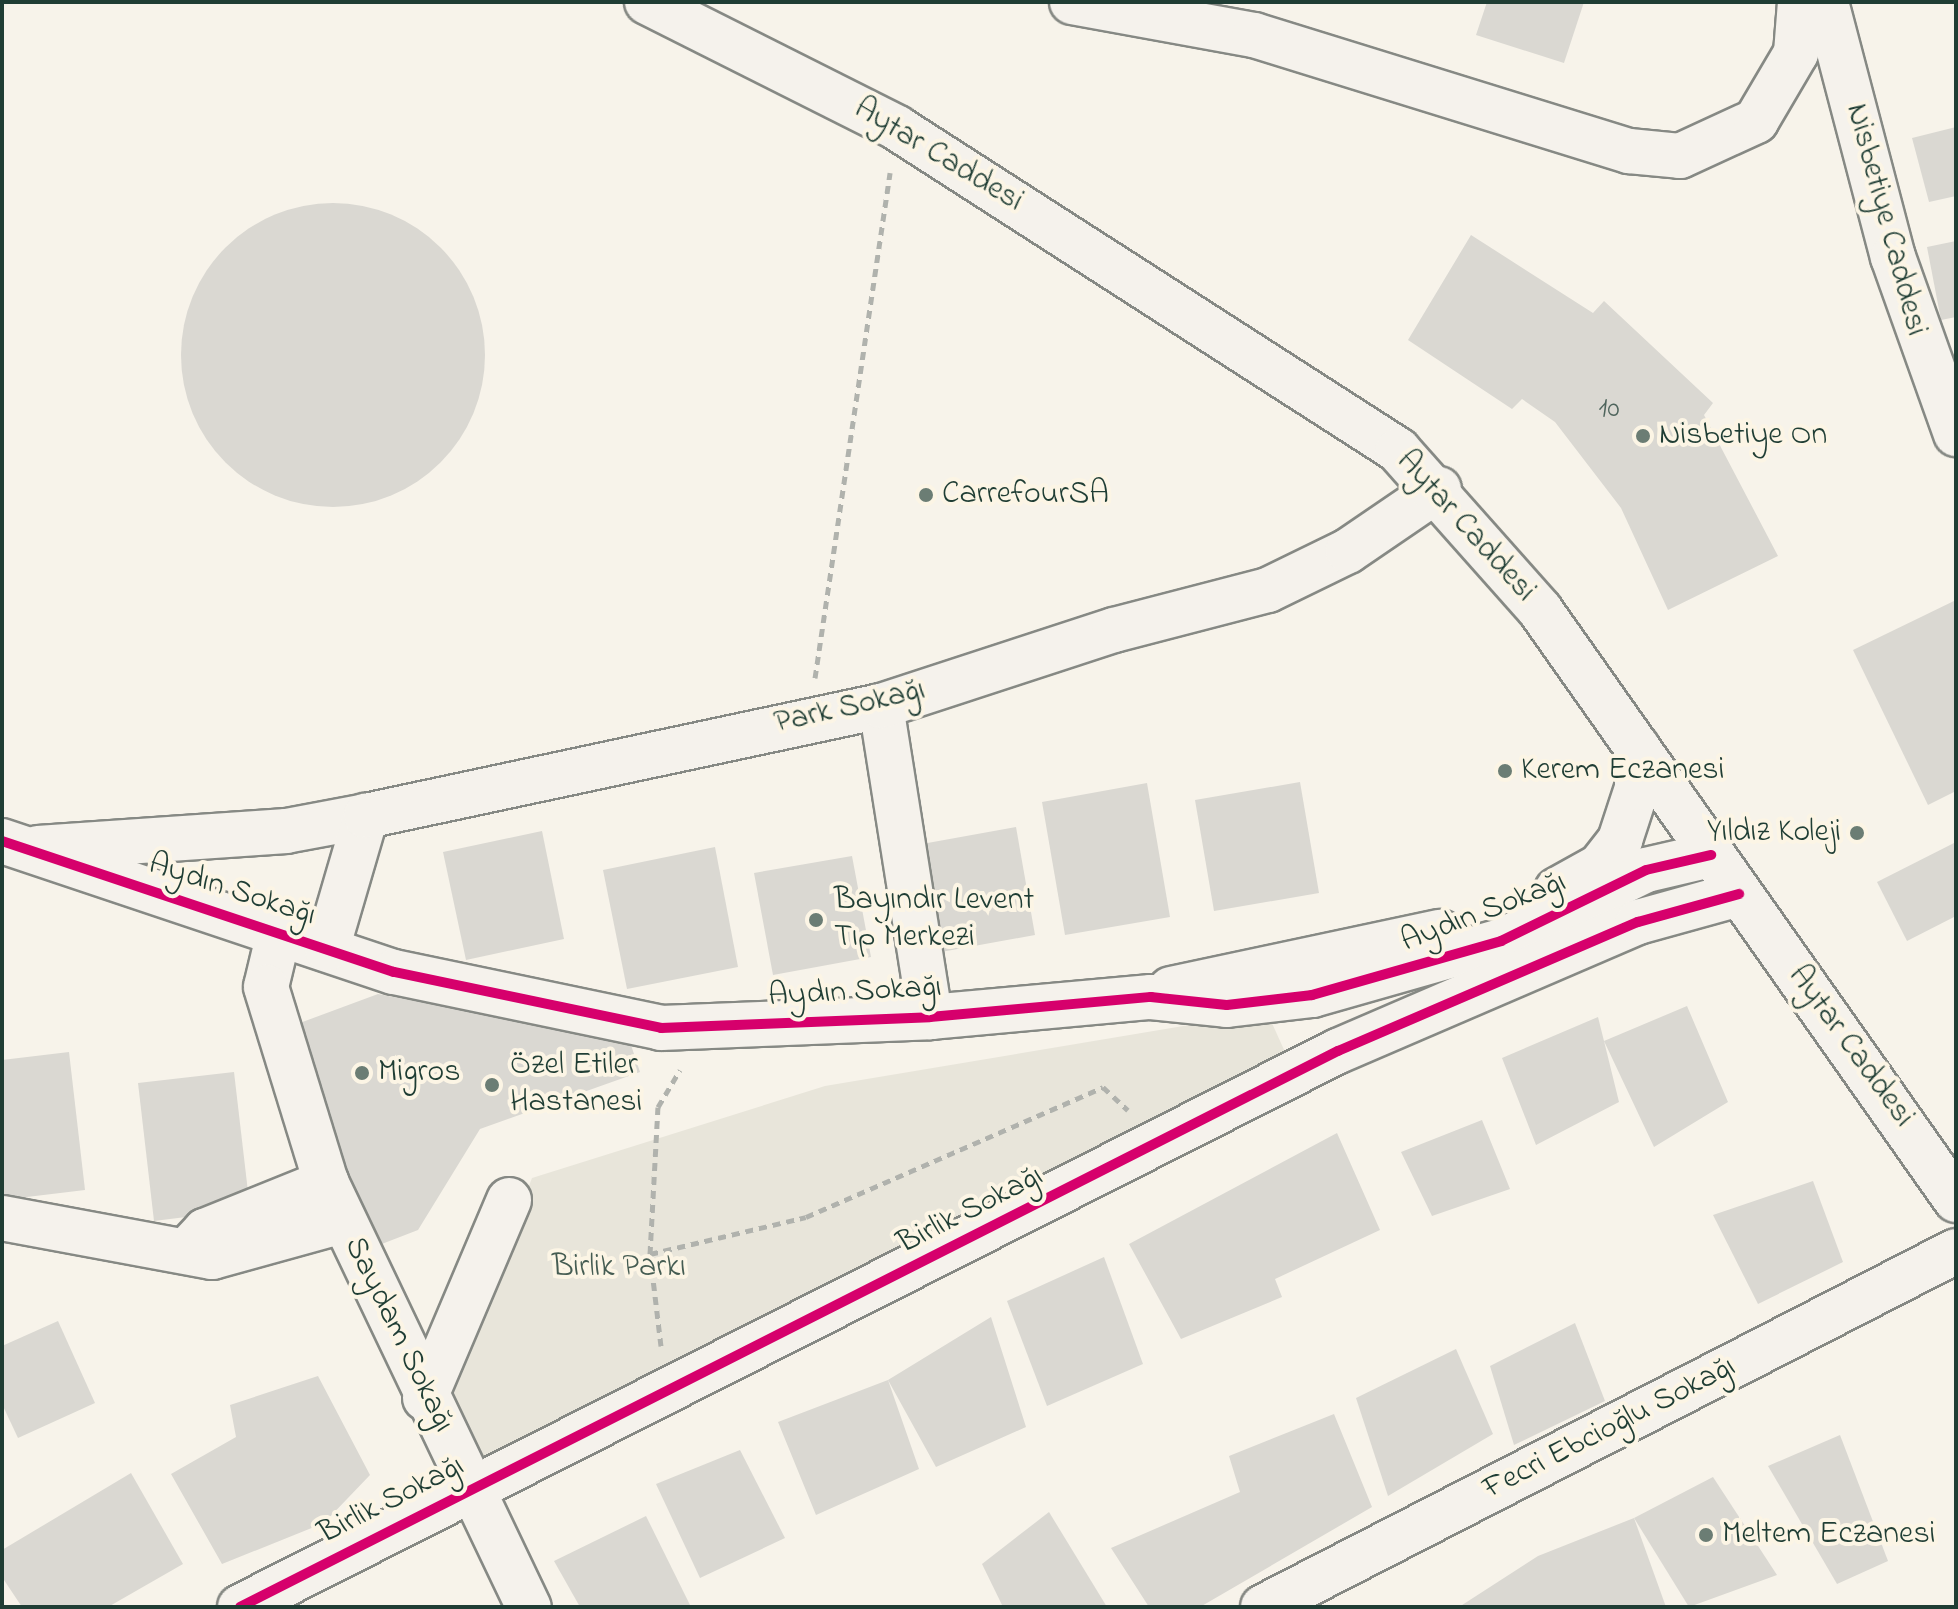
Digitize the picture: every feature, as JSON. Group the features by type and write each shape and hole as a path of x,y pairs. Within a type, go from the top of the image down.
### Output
{"street":[{"name":"Aytar Caddesi","path":"647,2 897,128 1343,412 1439,489 1540,610 1956,1200"},
{"path":"1072,2 1254,35 1629,151 1680,156 1756,121 1796,53 1800,2"},
{"name":"Nisbetiye Caddesi","path":"1826,2 1897,270 1956,434"},
{"name":"Park Sokağı","path":"16,845 286,831 809,718 881,706 1114,630 1268,590 1348,551 1439,489"},
{"path":"881,706 930,1017"},
{"name":"Aydın Sokağı","path":"1151,997 1221,975 1424,937 1581,880 1620,840 1637,788 1637,747"},
{"path":"327,949 366,816"},
{"name":"Aydın Sokağı","path":"16,845 260,932 327,949 399,954 707,1027 930,1017 1151,997 1227,1005 1312,995 1501,941 1646,870 1711,855"},
{"name":"Birlik Sokağı","path":"240,1607 1163,1143 1338,1051 1638,922 1739,894"},
{"name":"Saydam Sokağı","path":"260,932 267,1059 299,1134 328,1184 425,1398 474,1488 529,1607"},
{"path":"1312,995 1338,1051"},
{"path":"2,1218 212,1257 328,1184"},
{"path":"425,1398 509,1200"},
{"name":"Fecri Ebcioğlu Sokağı","path":"1263,1607 1956,1251"}],"path":[{"path":"809,718 897,128"},
{"path":"650,1254 806,1217 1103,1087 1163,1143"},
{"path":"658,1107 650,1254 672,1389"}],"green space":[{"name":"Birlik Parkı","path":"1267,1012 1290,1063 1143,1125 484,1463 450,1392 532,1178 825,1086"}],"building":[{"path":"1487,2 1584,2 1564,63 1476,35"},
{"path":"1956,127 1956,196 1929,202 1912,138"},
{"path":"333,203 363,206 391,214 418,228 441,247 460,270 474,297 482,325 485,355 482,385 474,413 460,440 441,463 418,482 391,496 363,504 333,507 303,504 275,496 248,482 225,463 206,440 192,413 184,385 181,355 184,325 192,297 206,270 225,247 248,228 275,214 303,206"},
{"name":"Nisbetiye On","path":"1471,235 1593,313 1604,301 1713,403 1704,415 1778,556 1668,610 1621,508 1555,422 1522,399 1512,409 1408,340"},
{"path":"1956,241 1956,317 1941,320 1927,247"},
{"path":"1956,600 1956,791 1928,805 1853,650"},
{"path":"1300,782 1319,893 1214,911 1195,800"},
{"path":"1147,783 1170,917 1065,935 1042,802"},
{"path":"1016,827 1035,935 941,952 922,844"},
{"path":"542,831 564,939 466,960 443,852"},
{"path":"1956,842 1956,916 1907,941 1877,882"},
{"path":"715,847 738,967 627,989 603,870"},
{"path":"852,856 871,957 773,975 754,873"},
{"path":"378,994 630,1042 640,1072 480,1129 418,1230 374,1247 289,1027"},
{"path":"1687,1006 1728,1102 1654,1147 1604,1041"},
{"path":"1598,1017 1619,1102 1536,1145 1502,1058"},
{"path":"69,1052 85,1190 2,1200 2,1060"},
{"path":"234,1072 250,1209 154,1221 138,1083"},
{"path":"1482,1120 1510,1189 1432,1216 1401,1152"},
{"path":"1337,1133 1380,1230 1275,1279 1282,1297 1181,1339 1129,1244"},
{"path":"1813,1181 1843,1262 1758,1304 1713,1215"},
{"path":"1104,1257 1143,1364 1047,1406 1007,1301"},
{"path":"991,1317 1026,1427 936,1467 888,1380"},
{"path":"58,1321 95,1403 18,1438 2,1404 2,1346"},
{"path":"1575,1323 1605,1401 1514,1445 1490,1366"},
{"path":"1456,1349 1493,1434 1388,1496 1356,1398"},
{"path":"318,1376 370,1475 324,1523 222,1564 171,1474 236,1437 230,1405"},
{"path":"888,1380 919,1469 816,1515 778,1422"},
{"path":"1334,1414 1372,1507 1200,1607 1149,1607 1111,1548 1240,1492 1229,1456"},
{"path":"1840,1435 1888,1561 1837,1584 1768,1466"},
{"path":"740,1450 785,1538 700,1578 656,1484"},
{"path":"131,1473 183,1564 108,1607 22,1607 2,1577 2,1550"},
{"path":"1713,1477 1777,1575 1689,1607 1634,1518"},
{"path":"1049,1512 1107,1607 1003,1607 982,1564"},
{"path":"646,1516 691,1607 580,1607 554,1561"},
{"path":"1634,1518 1666,1607 1459,1607 1538,1556"}],"cycle path":[{"path":"2,841 394,972 661,1028 930,1017 1151,997 1227,1005 1312,995 1501,941 1646,870 1711,855"},
{"path":"240,1607 1338,1051 1638,922 1739,894"}],"place":[{"name":"Nisbetiye On","path":"1643,436"},
{"name":"CarrefourSA","path":"926,495"},
{"name":"Kerem Eczanesi","path":"1505,771"},
{"name":"Yıldız Koleji","path":"1857,833"},
{"name":"Bayındır Levent Tıp Merkezi","path":"816,920"},
{"name":"Migros","path":"362,1073"},
{"name":"Özel Etiler Hastanesi","path":"492,1085"},
{"name":"Meltem Eczanesi","path":"1706,1535"}]}
